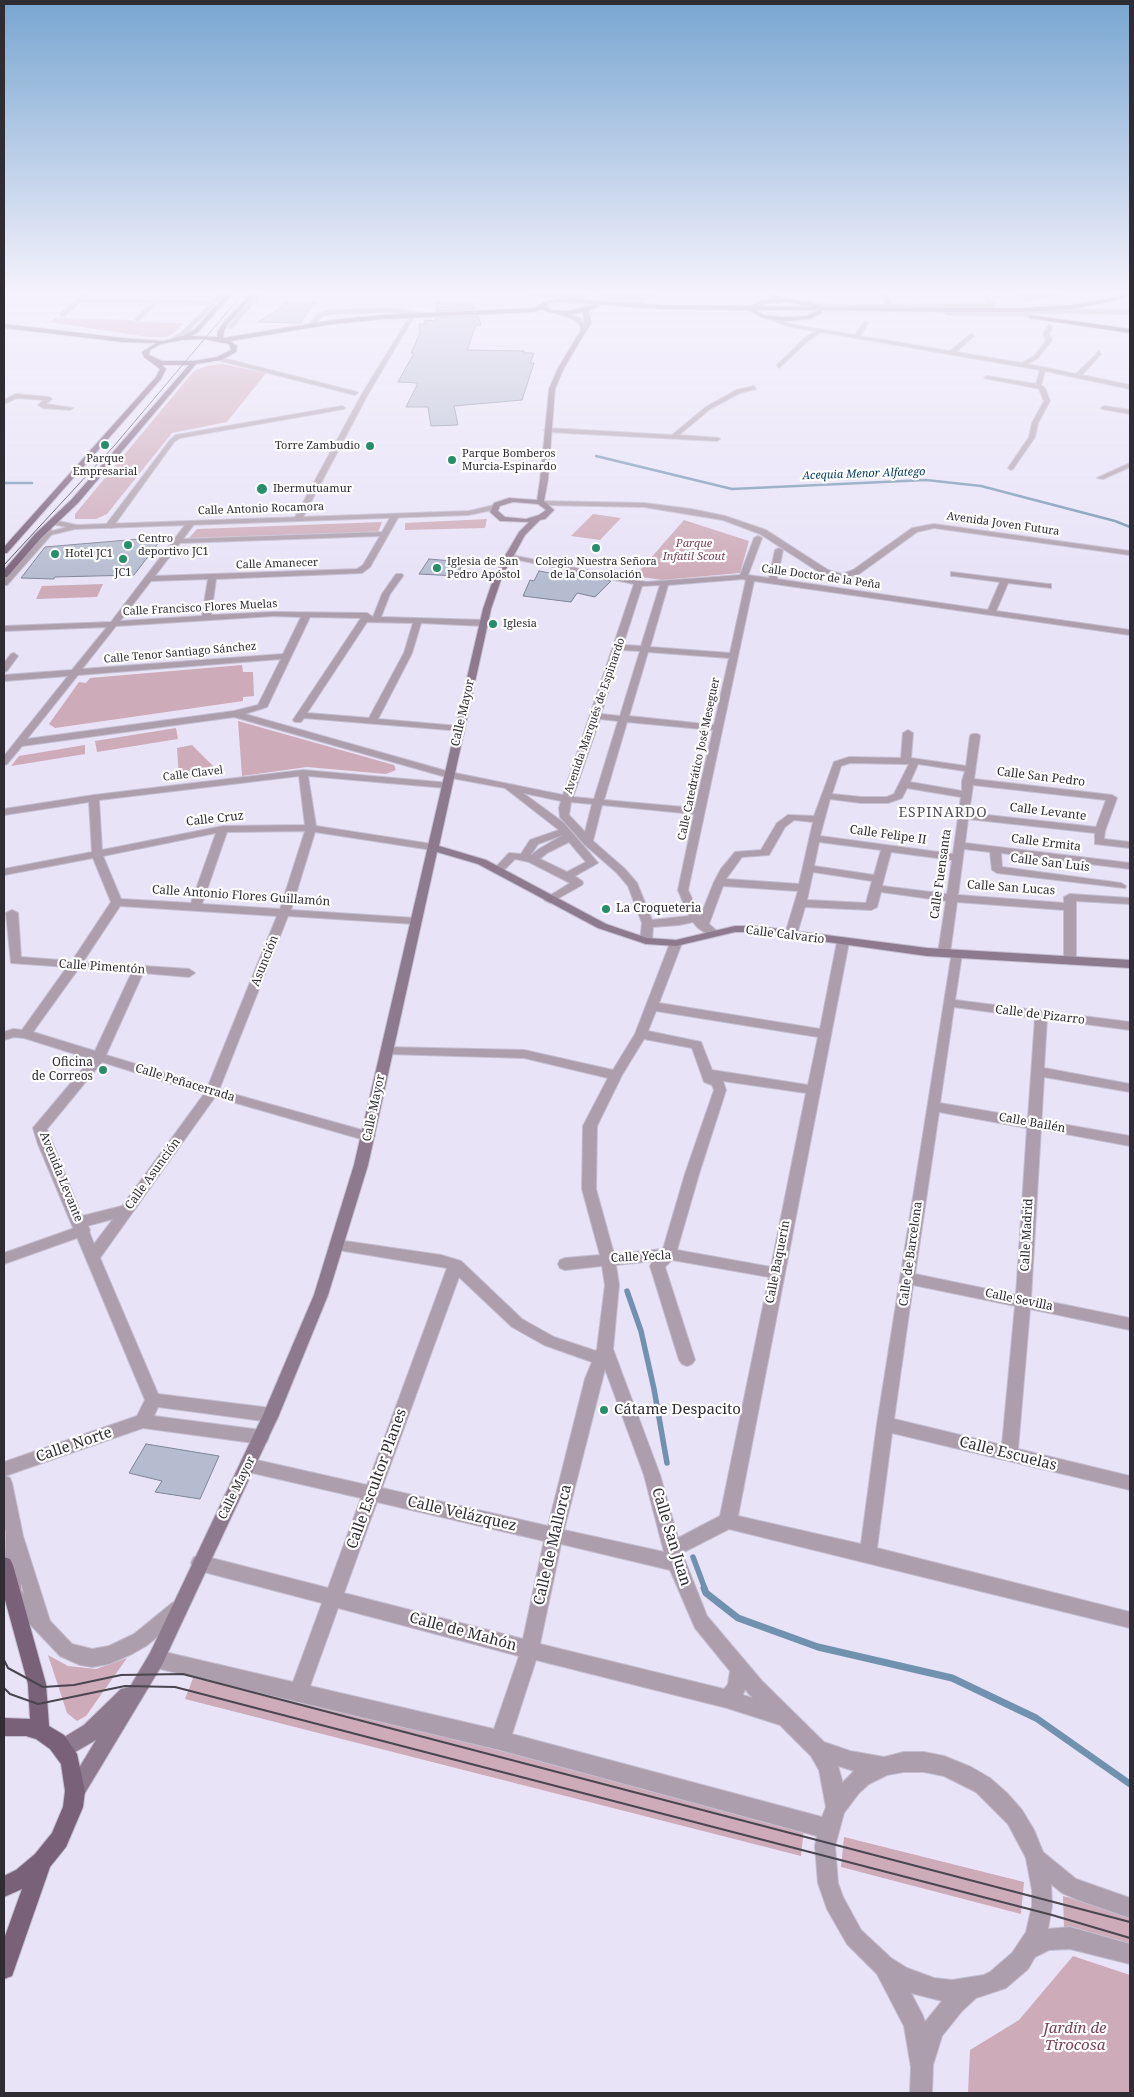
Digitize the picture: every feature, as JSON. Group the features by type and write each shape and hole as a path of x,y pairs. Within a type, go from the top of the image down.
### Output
{"main road":[{"path":"4,551 149,389"},
{"path":"50,527 75,501 172,389"},
{"path":"541,502 552,389"},
{"path":"525,499 542,491"},
{"path":"525,499 541,502 549,508 549,513 537,519 514,521 499,517 494,512 494,507 506,501 525,499"},
{"name":"Calle Mayor","path":"156,1659 271,1415 312,1319 338,1245 368,1136 483,623 494,586 509,556 522,534 537,519"},
{"path":"514,521 521,527 522,534"},
{"path":"4,575 38,536"},
{"name":"Calle Calvario","path":"432,847 482,862 550,900 602,926 646,941 676,943 735,929 749,929 950,954 1130,964"},
{"path":"4,1566 37,1684 40,1731"},
{"path":"63,1749 91,1732 104,1721 124,1701 156,1659"},
{"path":"75,1791 156,1659"},
{"path":"4,1727 26,1727 40,1731 57,1742 70,1761 75,1791 73,1807 67,1825 59,1840 42,1861 23,1877 4,1887"},
{"path":"4,1968 42,1861"}],"street":[{"path":"338,389 365,394"},
{"path":"298,519 368,389"},
{"path":"674,436 708,408 738,391 749,389"},
{"path":"1011,468 1032,437 1035,423 1047,401 1042,389"},
{"path":"109,526 172,441 178,436 344,403 355,393"},
{"path":"4,402 16,396 44,398 48,399 41,405 43,406 70,408"},
{"path":"344,403 355,413"},
{"path":"1104,408 1130,412"},
{"path":"547,430 717,439"},
{"path":"1101,478 1130,465"},
{"name":"Avenida Joven Futura","path":"541,502 644,505 699,512 724,518 763,532 825,572 842,576 856,572 915,530 934,526 1130,553"},
{"name":"Calle Antonio Rocamora","path":"469,513 494,507"},
{"name":"Avenida Joven Futura","path":"546,515 586,509 657,510 714,520 758,538 818,575 830,579 843,580 852,580 862,576 921,535 939,530 1130,557"},
{"name":"Calle Antonio Rocamora","path":"38,536 50,527 469,513 499,517"},
{"path":"179,541 385,534 395,516"},
{"path":"4,762 76,673 191,523"},
{"path":"4,583 50,527"},
{"name":"Calle Amanecer","path":"149,579 359,571 366,567 385,534"},
{"name":"Calle Catedrático José Meseguer","path":"699,922 683,890 733,656 747,578 758,538"},
{"path":"772,582 779,550"},
{"name":"Calle Doctor de la Peña","path":"509,556 639,582 665,584 747,578 1130,633"},
{"path":"954,574 1048,586"},
{"path":"376,620 386,594 399,576"},
{"path":"206,618 212,578"},
{"path":"991,613 1005,580"},
{"name":"Avenida Marqués de Espinardo","path":"639,582 564,808 564,815 588,842 621,871 633,885 648,923 646,941"},
{"path":"588,842 594,815 625,720 665,584"},
{"name":"Calle Francisco Flores Muelas","path":"4,628 113,624 274,614 367,616 365,619 483,623"},
{"path":"256,720 306,616"},
{"path":"291,730 365,619"},
{"path":"372,722 408,653 418,621"},
{"path":"619,647 733,656"},
{"path":"4,669 14,656"},
{"name":"Calle Tenor Santiago Sánchez","path":"4,678 287,656"},
{"path":"20,743 234,714 262,708"},
{"path":"234,714 406,763 448,780 508,786 567,799 701,812"},
{"path":"302,715 459,729"},
{"path":"596,716 718,728"},
{"path":"826,796 861,800 888,800 898,796 904,784 910,761 908,732"},
{"name":"Calle Fuensanta","path":"950,954 951,898 974,736"},
{"path":"791,934 801,902 819,819 837,764 849,760 910,761 969,769"},
{"name":"Calle Clavel","path":"386,780 406,774 410,768 406,763"},
{"path":"304,773 312,828"},
{"name":"Calle Clavel","path":"4,812 94,798 304,773 386,780 448,780"},
{"name":"Calle San Pedro","path":"967,781 1112,798 1100,831"},
{"path":"904,784 966,796"},
{"path":"508,786 536,806 567,834 593,863 567,876"},
{"path":"25,1034 75,965 116,902 97,854 94,798"},
{"name":"Calle Levante","path":"963,815 1100,831"},
{"path":"699,922 725,870 739,854 765,853 781,825 792,816 819,819"},
{"name":"Calle Cruz","path":"4,872 223,829 312,828 432,847"},
{"name":"Asunción","path":"212,1092 284,913 312,828"},
{"path":"195,907 223,829"},
{"path":"1100,831 1099,842 1130,845"},
{"path":"529,858 543,851 567,834"},
{"name":"Calle Felipe II","path":"815,838 958,858"},
{"name":"Calle Ermita","path":"959,845 1126,866"},
{"path":"801,902 870,907 887,847"},
{"name":"Calle San Luis","path":"995,850 997,870 1121,886"},
{"path":"498,870 513,855 529,858 578,883 550,900"},
{"path":"1070,960 1070,897 1125,900 1121,886 1126,866"},
{"name":"Calle San Lucas","path":"808,868 951,898 1069,907"},
{"path":"718,882 804,888"},
{"name":"Calle Antonio Flores Guillamón","path":"116,902 415,921"},
{"name":"Calle Pimentón","path":"12,914 15,960 189,974"},
{"path":"648,923 699,922 714,934"},
{"name":"Calle Baquerín","path":"728,1521 843,942"},
{"name":"Calle San Juan","path":"676,943 641,1034 616,1075 590,1126 590,1189 608,1259 612,1285 603,1354 652,1475 674,1556 702,1622 739,1668 785,1718 818,1749 828,1766 836,1807"},
{"name":"Calle de Barcelona","path":"868,1554 885,1424 949,1003 950,954"},
{"name":"Avenida Levante","path":"139,969 99,1058 40,1128 45,1144 153,1400"},
{"name":"Calle de Pizarro","path":"949,1003 1130,1026"},
{"path":"652,1006 825,1034"},
{"name":"Calle Madrid","path":"1009,1454 1023,1301 1040,1015"},
{"name":"Calle Peñacerrada","path":"4,1036 13,1033 25,1034 212,1092 368,1136"},
{"path":"641,1034 697,1045 709,1079 718,1082 720,1090 692,1174 669,1254 657,1266 687,1360"},
{"path":"387,1050 524,1054 616,1075"},
{"path":"1036,1071 1130,1088"},
{"path":"707,1073 813,1090"},
{"name":"Calle Asunción","path":"93,1257 212,1092"},
{"name":"Calle Bailén","path":"933,1106 1130,1141"},
{"path":"4,1259 81,1226 127,1210"},
{"path":"338,1245 441,1260 456,1265 517,1323 549,1340 603,1354"},
{"name":"Calle Yecla","path":"565,1264 669,1254 776,1273"},
{"name":"Calle Escultor Planes","path":"298,1693 456,1265"},
{"name":"Calle Sevilla","path":"908,1278 1130,1324"},
{"name":"Calle de Mallorca","path":"500,1740 530,1650 554,1536 593,1379 603,1354"},
{"path":"143,1421 153,1400 271,1415"},
{"name":"Calle Norte","path":"4,1469 143,1421 261,1437"},
{"name":"Calle Escuelas","path":"885,1424 1130,1483"},
{"name":"Calle Velázquez","path":"248,1464 554,1536 674,1556"},
{"path":"4,1483 15,1533 43,1625"},
{"path":"674,1556 728,1521 1130,1620"},
{"path":"15,1533 12,1593 66,1650 80,1656 92,1658 108,1655 140,1640 180,1608"},
{"name":"Calle de Mahón","path":"200,1563 530,1650 726,1699 785,1718"},
{"path":"156,1659 500,1740 828,1829"},
{"path":"726,1699 736,1689 739,1668"},
{"name":"Calle San Juan","path":"818,1749 850,1760 886,1766"},
{"path":"883,1966 916,1984 934,1989 969,1990 998,1980 1020,1961 1029,1949 1040,1921 1042,1890 1036,1858 1027,1837 1015,1817 983,1785 964,1774 937,1764 904,1762 886,1766 873,1771 852,1786 836,1807 828,1829 825,1846 825,1865 834,1902 854,1937 883,1966 898,1989 914,2024 922,2067 921,2093"},
{"path":"1036,1858 1069,1886 1130,1908"},
{"path":"1029,1949 1047,1940 1070,1938 1130,1954"},
{"path":"922,2067 933,2030 954,2003 969,1990"}],"green space":[{"path":"179,389 253,389 227,422 172,433 107,514 96,519 75,519 75,514"},
{"path":"593,514 621,518 600,540 571,536"},
{"path":"487,519 485,528 405,530 405,523"},
{"name":"Parque Infatil Scout","path":"684,520 749,541 740,573 662,580 635,576"},
{"path":"382,522 378,532 189,538 197,529"},
{"path":"103,584 97,597 36,599 42,586"},
{"path":"242,665 243,672 253,672 254,696 243,697 243,701 55,728 49,724 79,682 86,683 90,678"},
{"path":"238,721 394,765 396,770 386,774 307,767 242,776"},
{"path":"176,728 178,739 97,752 95,741"},
{"path":"85,745 85,754 11,766 19,756"},
{"path":"192,745 221,774 179,778 177,748"},
{"path":"48,1655 68,1666 96,1669 127,1658 86,1716 77,1721 67,1713"},
{"path":"195,1673 804,1828 801,1856 185,1699"},
{"path":"844,1837 1024,1882 1021,1914 841,1867"},
{"path":"1063,1896 1130,1914 1130,1948 1064,1928"},
{"name":"Jardín de Tirocosa","path":"1073,1956 1130,1975 1130,2093 968,2093 970,2050 1019,2020"}],"building":[{"path":"415,389 526,389 522,400 454,406 458,425 431,426 428,407 406,407"},
{"name":"JC1","path":"163,537 134,575 55,577 54,579 21,578 45,547"},
{"name":"Iglesia de San Pedro Apóstol","path":"429,559 464,561 457,576 419,574"},
{"path":"539,571 561,575 568,572 611,581 595,597 577,593 571,602 523,596 530,580 534,581"},
{"path":"146,1444 219,1456 200,1499 155,1492 162,1481 129,1473"}],"waterway":[{"name":"Acequia Menor Alfatego","path":"596,456 732,489 926,480 981,486 1115,521 1130,527"},
{"name":"Acequia Menor Alfatego","path":"4,483 32,483"},
{"path":"627,1291 641,1331 654,1389 667,1463"},
{"path":"693,1557 705,1589"},
{"path":"704,1588 706,1593 738,1618 818,1647 952,1678 1036,1718 1130,1784"}],"tram line":[{"path":"4,565 114,446 162,389"},
{"path":"4,1660 8,1668 43,1687 74,1685 121,1675 183,1674 1130,1922"},
{"path":"4,1688 10,1694 38,1704 125,1686 175,1687 1052,1915 1130,1938"}],"place":[{"name":"Parque Empresarial","path":"105,445"},
{"name":"Torre Zambudio","path":"370,446"},
{"name":"Parque Bomberos Murcia-Espinardo","path":"452,460"},
{"name":"Ibermutuamur","path":"262,489"},
{"name":"Centro deportivo JC1","path":"128,545"},
{"name":"Colegio Nuestra Señora de la Consolación","path":"596,548"},
{"name":"Hotel JC1","path":"55,554"},
{"name":"JC1","path":"123,559"},
{"name":"Iglesia de San Pedro Apóstol","path":"437,568"},
{"name":"Iglesia","path":"493,624"},
{"name":"La Croqueteria","path":"606,909"},
{"name":"Oficina de Correos","path":"103,1070"},
{"name":"Cátame Despacito","path":"604,1410"}],"district":[{"name":"ESPINARDO","path":"943,813"}]}
